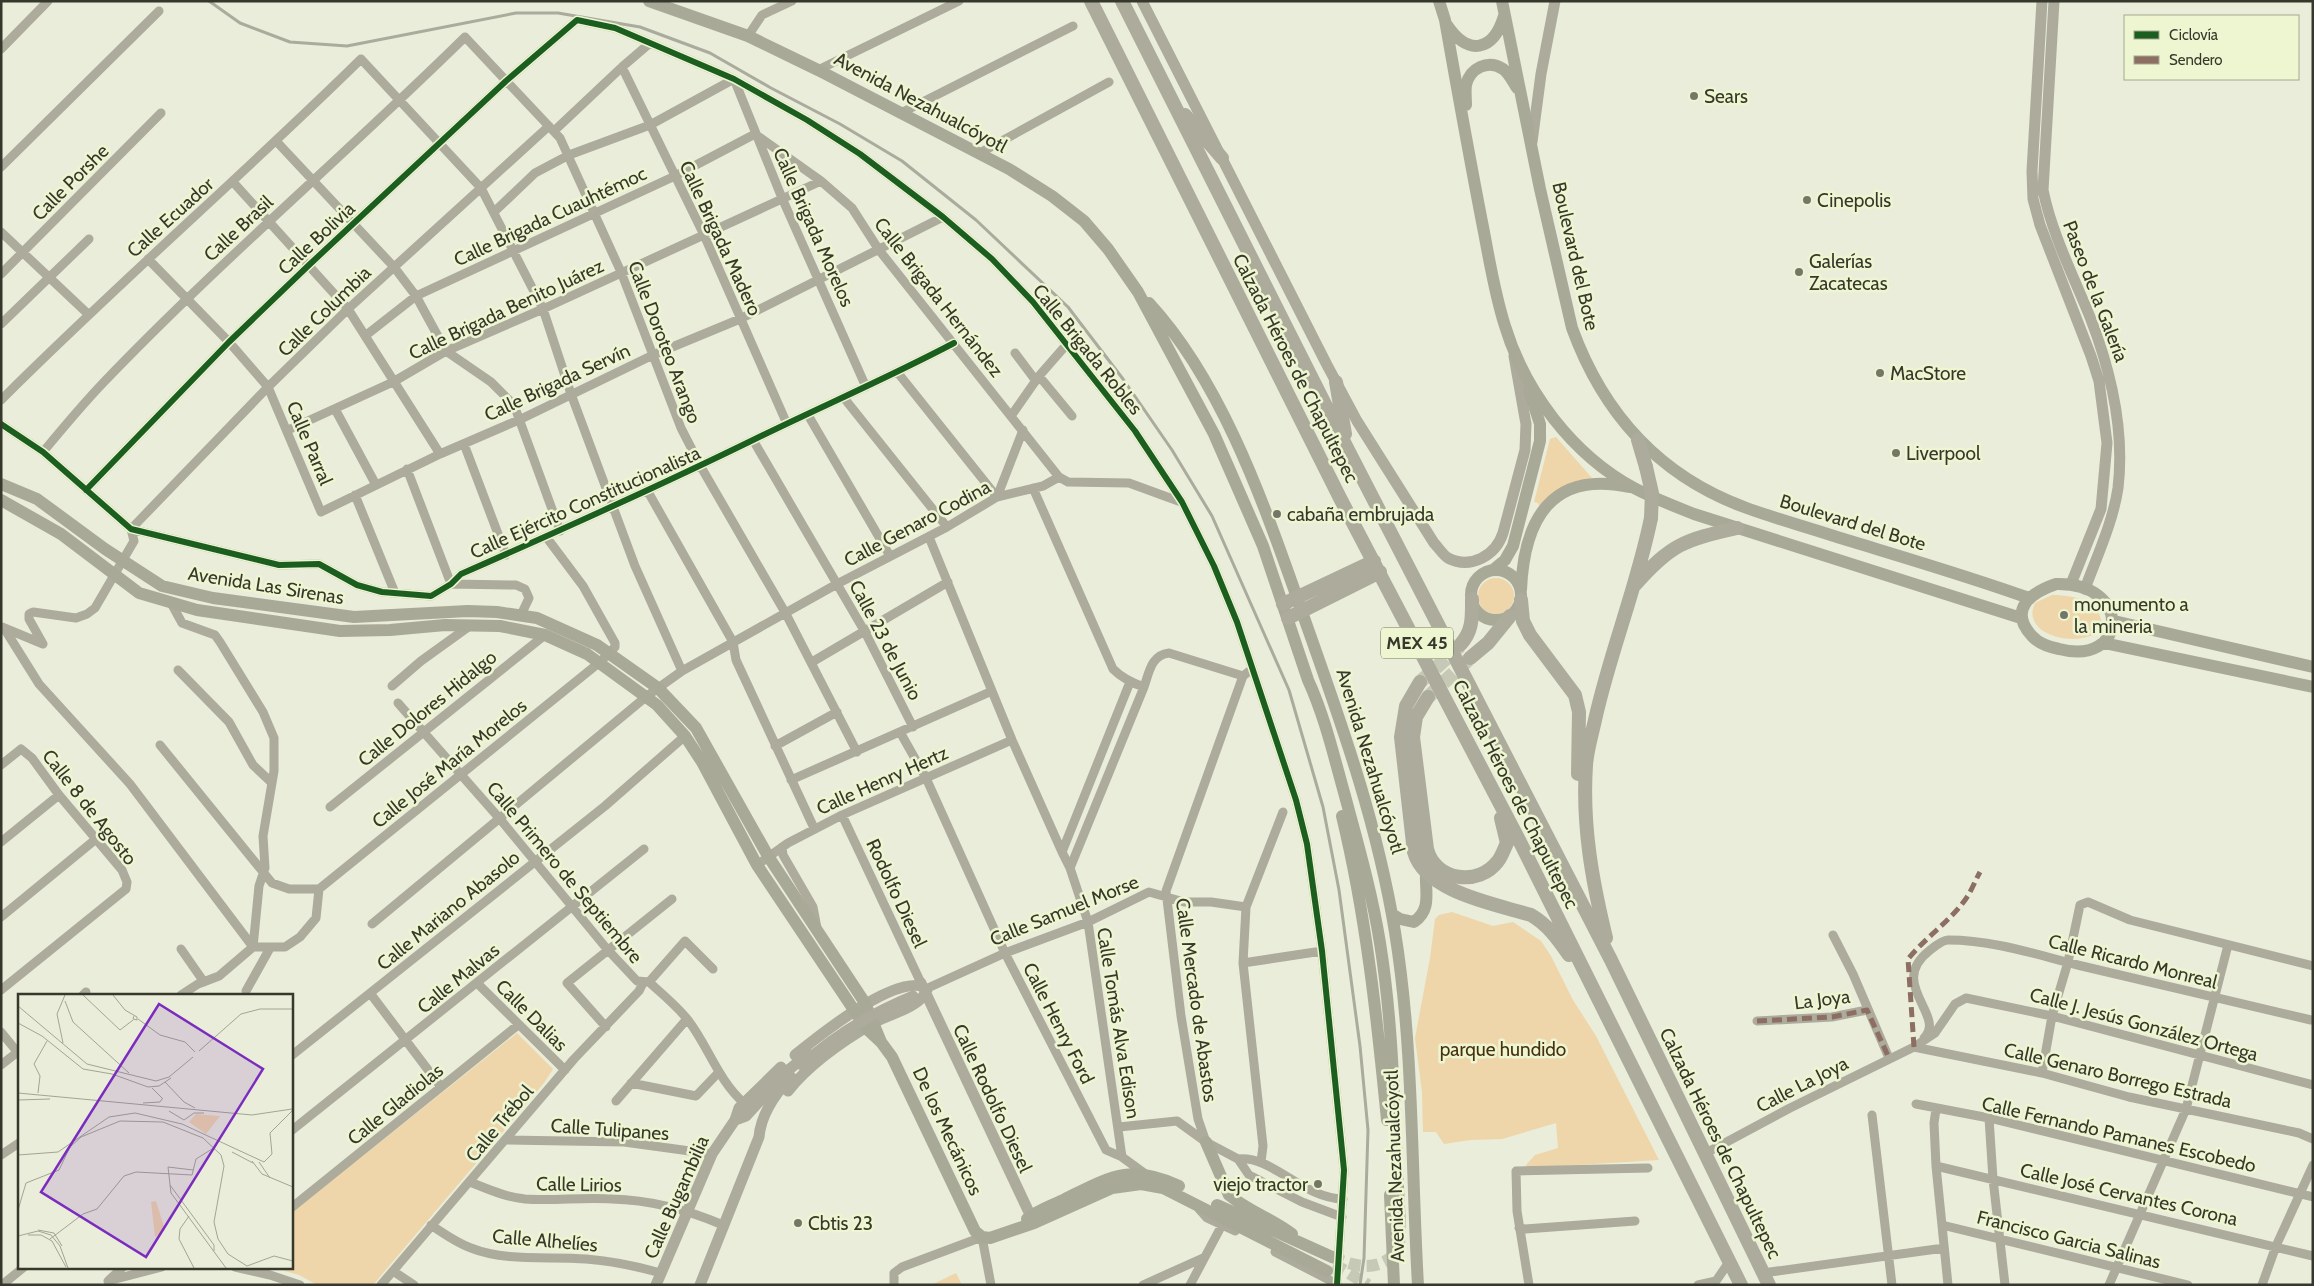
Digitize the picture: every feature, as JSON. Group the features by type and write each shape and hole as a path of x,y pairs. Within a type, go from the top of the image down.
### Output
{"main road":[{"name":"Avenida Nezahualcóyotl","path":"649,1 748,36 901,113 1033,184 1084,221 1108,249 1138,292 1174,334 1225,420 1255,486 1316,647 1364,789 1392,914 1406,1014 1418,1285"},
{"name":"Calzada Héroes de Chapultepec","path":"1090,1 1599,999 1741,1285"},
{"name":"Calzada Héroes de Chapultepec","path":"1122,1 1348,450 1612,960 1766,1279"},
{"path":"1439,1 1445,20 1498,300 1512,347 1524,371 1548,410 1566,434 1591,458 1638,490 1665,502 1737,528 2021,618 2033,637 2045,646 2068,652 2085,651 2104,643 2112,632 2114,621 2107,605 2099,596 2071,584 2056,584 2039,590 2023,606 2021,618"},
{"path":"1445,20 1459,40 1467,45 1479,46 1493,39 1499,31 1503,7"},
{"name":"Boulevard del Bote","path":"1503,7 1572,328 1580,349 1608,402 1638,440 1668,466 1692,482 1744,507 1967,576 2029,598"},
{"path":"1466,135 1466,85 1478,68 1492,64 1504,69 1521,94"},
{"path":"1171,98 1222,158"},
{"name":"Avenida Nezahualcóyotl","path":"1138,292 1214,434 1253,520 1308,680 1317,700 1342,787 1360,851 1380,942 1392,1066 1400,1223"},
{"path":"1460,645 1469,635 1472,618 1472,590 1475,581 1505,560 1513,546 1540,441 1540,424 1524,371"},
{"path":"1336,382 1348,450"},
{"path":"1585,824 1586,763 1602,688 1633,588 1651,518 1652,493 1638,440"},
{"name":"Avenida Las Sirenas","path":"1,484 37,499 124,562 162,586 213,598 321,614 376,618 468,611 521,615 556,625 610,654 658,688 696,728 768,856 818,931 860,1007"},
{"path":"1612,960 1594,891 1577,769 1580,712 1575,695 1530,635 1523,621 1521,595 1523,560 1532,529 1539,513 1550,501 1565,491 1582,485 1614,485 1638,490"},
{"name":"Avenida Las Sirenas","path":"1,500 60,534 139,592 197,610 324,629 390,630 472,625 507,626 544,635 567,644 600,662 647,696 672,720 685,736 702,762 757,865 860,1007"},
{"path":"1633,588 1657,560 1670,550 1700,537 1737,528"},
{"path":"1283,604 1377,567"},
{"path":"1288,618 1303,612 1377,567"},
{"path":"1472,599 1474,607 1486,618 1502,620 1515,612 1521,595 1511,575 1492,570"},
{"path":"1470,658 1488,643 1510,616"},
{"path":"2114,621 2313,667"},
{"path":"2104,643 2313,687"},
{"path":"1300,654 1316,647"},
{"name":"Avenida Nezahualcóyotl","path":"1308,680 1309,701 1344,827 1366,947 1388,1131 1394,1285"},
{"path":"1420,682 1406,706 1401,737 1414,852 1418,862 1426,874 1444,887 1531,916 1540,921 1557,938 1599,999"},
{"path":"1428,696 1416,717 1413,737 1427,849 1437,868 1450,876 1468,878 1487,870 1498,862 1507,843 1496,798"},
{"path":"1392,914 1400,919 1414,922 1422,915 1428,897 1426,874"},
{"name":"De los Mecánicos","path":"860,1007 904,1080 975,1231 982,1237"},
{"path":"1206,1142 1229,1195 1236,1201 1274,1221 1325,1259"},
{"path":"982,1237 990,1238 1112,1188 1146,1179 1170,1182 1325,1259"},
{"path":"1146,1179 1325,1259"},
{"path":"1394,1262 1399,1270 1407,1271 1411,1268 1417,1257"}],"street":[{"path":"748,36 762,15 792,1"},
{"path":"818,70 959,1"},
{"path":"1142,1 1357,421 1434,543 1447,557 1475,561 1492,570"},
{"path":"1532,146 1540,74 1556,1"},
{"name":"Paseo de la Galería","path":"2042,1 2032,171 2033,199 2040,225 2096,373 2104,406 2107,443 2101,509 2071,584"},
{"name":"Paseo de la Galería","path":"2054,1 2043,190 2048,216 2105,357 2113,386 2119,444 2118,488 2110,521 2085,589"},
{"path":"1,50 45,2"},
{"path":"1,167 159,11"},
{"name":"Calle Brigada Robles","path":"578,20 615,28 734,79 807,120 860,154 944,218 992,259 1033,302 1135,431 1182,502 1217,574 1237,622 1280,749 1307,844 1322,951 1344,1170 1337,1284"},
{"name":"Calle Bolivia","path":"86,490 229,342 308,265 506,82 578,20"},
{"path":"901,113 1073,26"},
{"name":"Calle Doroteo Arango","path":"465,38 552,129 569,154 621,272 681,428 701,467 812,662 856,752"},
{"name":"Calle Brasil","path":"42,452 102,385 187,299 465,38"},
{"name":"Calle Columbia","path":"131,529 268,387 348,310 481,188 552,129 650,42"},
{"name":"Calle Ecuador","path":"1,400 88,314 277,142 360,59 400,101"},
{"name":"Calle Brigada Madero","path":"622,66 704,235 787,424"},
{"path":"494,212 535,173 569,154 650,125 734,79"},
{"name":"Calle Brigada Morelos","path":"734,79 782,198 866,387"},
{"path":"978,154 1109,82"},
{"path":"400,101 481,188 514,249 543,309 571,394 636,566 682,671"},
{"name":"Calle Porshe","path":"1,274 161,113"},
{"name":"Calle Brigada Cuauhtémoc","path":"365,336 416,296 675,176 755,134"},
{"name":"Calle Brigada Hernández","path":"755,134 821,181 852,208 879,250 1059,477"},
{"path":"277,142 394,267 416,296 446,351 491,382 514,405 521,419 560,531"},
{"name":"Calle Brigada Benito Juárez","path":"288,430 393,382 446,351 543,309 821,181"},
{"path":"233,182 348,310 440,454"},
{"name":"Calle Brigada Servín","path":"321,512 407,469 521,419 653,355 740,318 944,218"},
{"path":"1,232 50,276 88,314"},
{"path":"1,324 89,239"},
{"name":"Calle Parral","path":"148,259 229,342 268,387 288,430 321,512"},
{"name":"Calle Ejército Constitucionalista","path":"131,529 279,566 319,564 357,585 395,593 431,596 451,584 461,574 547,538 701,467 787,424 898,373 954,343"},
{"path":"1011,416 1067,344"},
{"path":"1475,561 1499,546 1525,450 1526,424 1512,347"},
{"path":"1015,353 1072,416"},
{"path":"898,373 997,497"},
{"path":"844,398 947,527"},
{"path":"335,409 376,485"},
{"path":"808,415 890,556"},
{"path":"1,424 42,452 131,529 134,538 124,562 114,575 95,608 76,618 32,612 29,614 28,619 43,644 3,627"},
{"path":"997,497 1023,430"},
{"name":"Calle 23 de Junio","path":"754,440 865,632 914,726"},
{"path":"464,444 506,554"},
{"path":"407,469 451,584 516,584 525,589 529,598 521,615"},
{"path":"1059,477 1068,482 1129,483 1182,502"},
{"name":"Calle Genaro Codina","path":"372,924 647,696 682,671 837,584 929,537 997,497 1043,486 1059,477"},
{"path":"1032,488 1112,669 1130,682 1144,687"},
{"path":"648,490 733,642 736,660 814,828"},
{"path":"355,495 395,593"},
{"name":"Calle Tomás Alva Edison","path":"929,537 1012,740 1070,868 1088,922 1122,1158"},
{"path":"547,538 583,586 615,643 610,654"},
{"path":"812,662 948,582"},
{"path":"170,602 182,622 214,635 263,712 274,738 272,783 262,836 265,868 258,894 253,947"},
{"path":"392,686 421,661 472,625"},
{"path":"3,627 39,684 130,784 253,947"},
{"name":"Calle Dolores Hidalgo","path":"330,807 544,635"},
{"path":"1070,868 1154,660 1165,653 1182,656 1243,676 1252,669"},
{"name":"Calle José María Morelos","path":"319,889 610,654"},
{"path":"178,670 229,722 253,765 272,783"},
{"name":"Calle Mercado de Abastos","path":"1206,1142 1196,1110 1166,895 1168,883 1243,676"},
{"path":"1062,852 1130,682"},
{"path":"791,780 992,691"},
{"name":"Calle Primero de Septiembre","path":"398,703 536,861 607,949 637,982 646,982 687,1019 719,1072 748,1105"},
{"path":"775,746 837,712"},
{"name":"Calle Henry Ford","path":"900,732 926,778 1005,953 1106,1150 1122,1158"},
{"name":"Calle Mariano Abasolo","path":"292,1055 605,806 685,736"},
{"name":"Calle Henry Hertz","path":"757,865 768,856 814,828 1012,740"},
{"path":"160,746 254,858 263,875 272,883 289,889 319,889 316,918 305,931 285,947 253,947 219,976 183,994"},
{"name":"Calle 8 de Agosto","path":"1,765 21,749 32,758 122,870 128,882 126,889 1,990"},
{"path":"1,842 60,795"},
{"path":"1262,1162 1263,1146 1243,963 1246,907 1283,812"},
{"name":"Rodolfo Diesel","path":"842,815 920,989"},
{"path":"1,916 96,839"},
{"path":"782,847 783,855 813,907 818,931"},
{"name":"Calle Malvas","path":"292,1130 574,907 644,849"},
{"name":"Calle Samuel Morse","path":"748,1105 832,1034 868,1012 1005,953 1088,922 1149,892 1166,895 1184,902 1211,902 1246,907"},
{"path":"606,1027 566,983 672,899"},
{"path":"2042,1073 2052,1016 2068,962 2080,905 2088,902 2130,920 2313,966"},
{"path":"1833,935 1853,974 1867,1010"},
{"name":"Calle Ricardo Monreal","path":"1914,1047 1929,1033 1931,1022 1913,989 1915,972 1928,952 1946,940 2001,945 2311,1020"},
{"name":"Calle Trébol","path":"381,1285 565,1070 685,941 713,969"},
{"path":"2110,1285 2165,1162 2186,1108 2216,998 2228,945"},
{"path":"246,991 270,948"},
{"path":"181,949 204,982"},
{"path":"1243,963 1322,951"},
{"name":"Calle Dalias","path":"477,984 565,1070"},
{"path":"700,1285 759,1137 777,1106 793,1084 845,1041 870,1025 919,1002 920,989 906,985 860,1007 834,1024 788,1060 748,1105"},
{"name":"Calle Samuel Morse","path":"759,1137 760,1124 764,1116 788,1079 824,1046 870,1016 920,989"},
{"name":"Calle Rodolfo Diesel","path":"920,989 1032,1220"},
{"path":"370,993 441,1087"},
{"name":"Calle La Joya","path":"1706,1153 1889,1058 1914,1047 1935,1033 1954,1004 1966,998"},
{"name":"Calle J. Jesús González Ortega","path":"1966,998 2052,1016 2313,1085"},
{"name":"La Joya","path":"1757,1021 1832,1017 1867,1010 1889,1058"},
{"path":"616,1101 687,1019"},
{"path":"834,1024 845,1041"},
{"name":"Calle Gladiolas","path":"292,1207 518,1025"},
{"path":"1,1032 18,1052 1,1065"},
{"name":"Calle Genaro Borrego Estrada","path":"1914,1047 2042,1073 2129,1097 2299,1133 2313,1139"},
{"path":"631,1083 696,1096 719,1072"},
{"name":"Calle Fernando Pamanes Escobedo","path":"1916,1104 1989,1118 2313,1197"},
{"name":"Calle Bugambilia","path":"656,1285 712,1154 736,1120 746,1116 748,1105"},
{"path":"1936,1109 1934,1123 1936,1166 1948,1285"},
{"path":"1872,1115 1892,1285"},
{"path":"1989,1118 1992,1179 2005,1285"},
{"path":"1119,1127 1177,1121 1206,1142 1238,1159 1249,1175 1310,1206 1342,1217"},
{"name":"Calle Tulipanes","path":"506,1140 624,1142 712,1154"},
{"path":"1,1155 18,1144"},
{"path":"1122,1158 1146,1179"},
{"path":"1238,1159 1248,1158 1262,1162 1306,1190 1330,1199 1343,1199"},
{"path":"2262,1285 2276,1246 2313,1165"},
{"name":"Calle José Cervantes Corona","path":"1936,1166 2141,1213 2313,1256"},
{"path":"1529,1285 1519,1228 1516,1171 1648,1168"},
{"name":"Calle Lirios","path":"470,1182 496,1193 524,1199 614,1199 689,1211 723,1225"},
{"path":"1192,1201 1207,1218 1337,1284"},
{"path":"1519,1228 1635,1221"},
{"name":"Calle Alhelíes","path":"431,1225 457,1242 473,1249 498,1255 587,1259 626,1263 661,1272"},
{"path":"1190,1285 1222,1225"},
{"name":"Francisco Garcia Salinas","path":"1942,1225 2188,1285"},
{"path":"893,1283 894,1272 902,1267 982,1237 991,1285"},
{"path":"1766,1279 1889,1254 1944,1248"},
{"path":"1143,1285 1203,1258"},
{"path":"1698,1285 1717,1283 1729,1262"},
{"path":"2,1285 23,1268"},
{"path":"106,1283 123,1268"},
{"path":"106,1283 158,1268"},
{"path":"238,1268 270,1275 300,1285"},
{"path":"393,1271 414,1285"}],"green space":[{"path":"1556,437 1592,478 1560,489 1539,506 1538,503 1534,502 1550,439"},
{"path":"1496,578 1503,579 1509,583 1513,589 1513,603 1509,609 1503,613 1496,614 1489,613 1483,609 1479,603 1478,596 1479,589 1483,583 1489,579"},
{"path":"2052,595 2078,598 2093,606 2101,620 2101,629 2092,635 2068,639 2044,631 2036,624 2032,614 2035,603"},
{"name":"parque hundido","path":"1452,912 1493,926 1513,922 1541,941 1551,956 1573,1000 1596,1036 1659,1160 1528,1168 1526,1165 1535,1155 1558,1148 1556,1123 1502,1139 1470,1140 1444,1144 1436,1132 1423,1132 1422,1092 1415,1038 1430,958 1435,919 1439,915"},
{"path":"517,1033 553,1069 544,1083 373,1285 317,1285 299,1275 274,1268 292,1268 292,1212"},
{"path":"956,1273 962,1285 931,1285"}],"tunnel":[{"path":"1420,682 1460,646"},
{"path":"1428,697 1468,660"},
{"path":"1332,1257 1360,1266 1377,1265 1385,1262 1399,1248 1400,1223"},
{"path":"1334,1264 1368,1285"}],"railway":[{"path":"209,1 240,23 290,42 347,46 516,13 558,13 640,27 710,53 840,124 902,161 976,220 1068,307 1123,379 1172,450 1212,516 1289,690 1323,807 1339,890 1360,1046 1368,1130 1364,1258 1360,1285"}],"marked path":[{"path":"1914,1047 1908,959 1959,908 1969,894 1980,872"},
{"path":"1757,1021 1832,1017 1867,1010 1889,1058"}],"cycle path":[{"path":"86,490 229,342 309,265 506,81 577,20 615,28 734,79 807,120 860,154 943,217 992,259 1033,302 1135,431 1182,502 1214,566 1237,622 1296,800 1307,844 1322,951 1344,1170 1337,1285"},
{"path":"1,424 43,452 131,529 279,565 319,564 357,585 382,592 431,596 451,584 461,574 681,475 954,343"}],"place":[{"name":"Sears","path":"1694,96"},
{"name":"Cinepolis","path":"1807,200"},
{"name":"Galerías Zacatecas","path":"1799,272"},
{"name":"MacStore","path":"1880,373"},
{"name":"Liverpool","path":"1896,453"},
{"name":"cabaña embrujada","path":"1277,514"},
{"name":"monumento a la mineria","path":"2064,615"},
{"name":"viejo tractor","path":"1318,1184"},
{"name":"Cbtis 23","path":"798,1223"}]}
